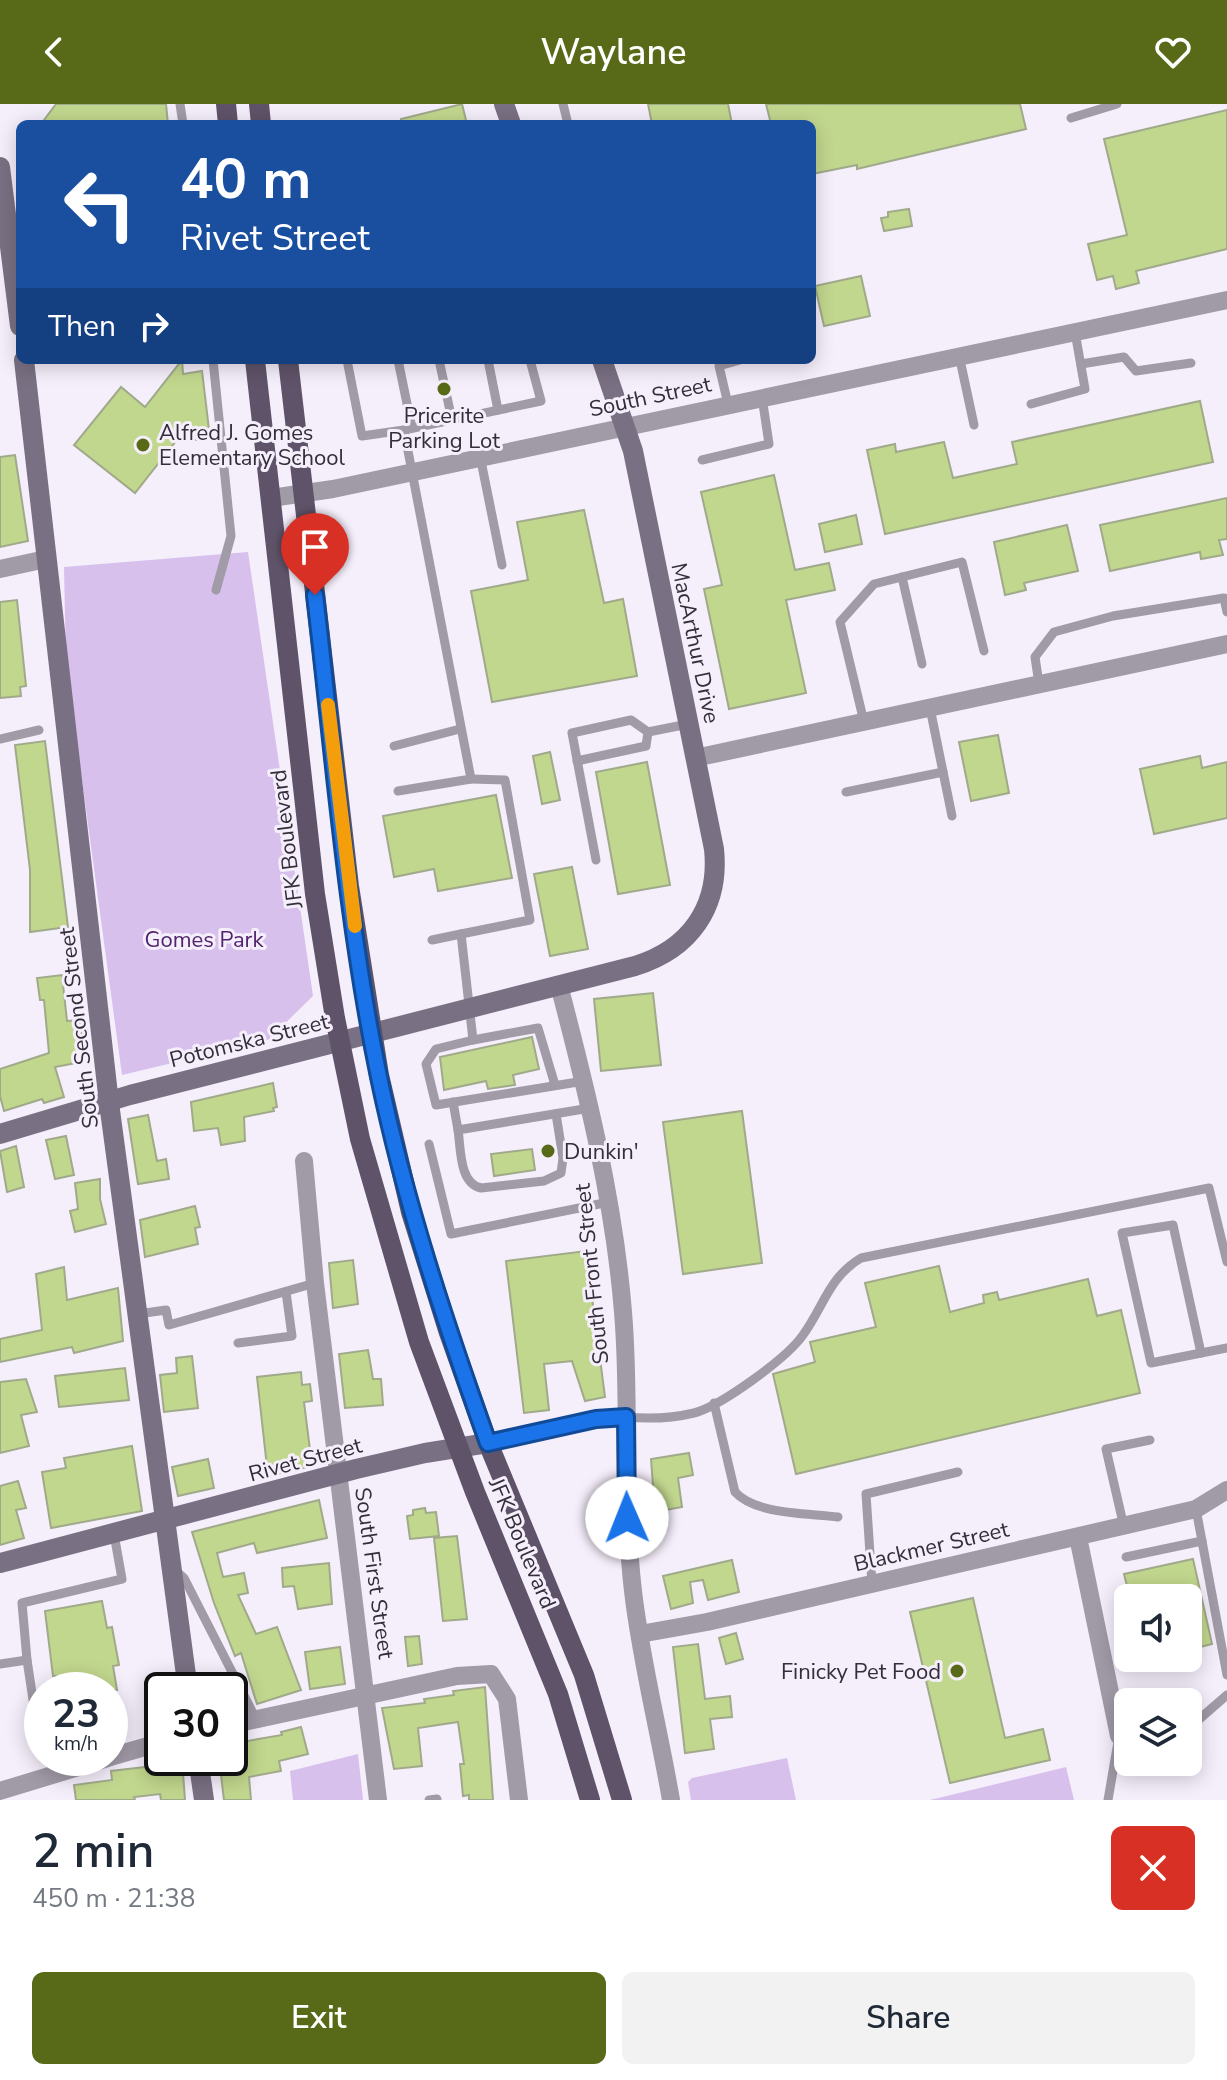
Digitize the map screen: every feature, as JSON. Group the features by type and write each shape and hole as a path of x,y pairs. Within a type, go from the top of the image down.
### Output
{"main road":[{"name":"JFK Boulevard","path":"255,364 315,894 339,1042 375,1197 419,1342 552,1679 590,1800"},
{"name":"JFK Boulevard","path":"288,364 349,886 372,1032 411,1212 488,1443 584,1675 622,1800"}],"street":[{"path":"0,167 4,233 16,303"},
{"name":"South Street","path":"271,498 303,494 1227,300"},
{"name":"South Second Street","path":"24,364 109,1103 185,1672"},
{"name":"MacArthur Drive","path":"603,364 625,425 714,849 715,877 705,914 690,934"},
{"path":"0,569 46,559"},
{"path":"695,758 1227,644"},
{"name":"Potomska Street","path":"0,1134 372,1032 651,961 673,949 690,934"},
{"name":"South Front Street","path":"559,985 584,1081 609,1202 624,1315 629,1544 640,1634 671,1800"},
{"name":"South First Street","path":"304,1161 315,1283 368,1697 378,1800"},
{"name":"Rivet Street","path":"0,1563 458,1447 596,1419 626,1417"},
{"name":"Blackmer Street","path":"640,1634 1124,1527 1196,1509 1227,1490"},
{"path":"1078,1537 1114,1692"},
{"path":"248,1721 457,1676 491,1674 507,1699 519,1800"},
{"path":"1,1800 0,1792 51,1776"},
{"path":"201,1776 204,1800"}],"lane":[{"path":"1071,118 1117,104"},
{"path":"1031,404 1085,389 1075,332"},
{"path":"959,355 974,425"},
{"path":"1081,364 1124,357 1136,371 1191,363"},
{"path":"213,364 231,536 216,590"},
{"path":"348,364 362,436 541,401 531,364"},
{"path":"399,364 411,471 471,779"},
{"path":"440,364 452,420"},
{"path":"489,364 498,410"},
{"path":"726,364 719,366 728,404"},
{"path":"702,460 769,444 762,397"},
{"path":"480,456 502,565"},
{"path":"864,722 840,622 874,584 962,562 984,651"},
{"path":"902,577 922,664"},
{"path":"1039,684 1035,657 1054,632 1113,616 1224,598 1227,612"},
{"path":"930,708 952,816"},
{"path":"596,860 572,733 631,720 648,732 688,724"},
{"path":"394,746 460,729"},
{"path":"0,739 39,730"},
{"path":"577,761 646,746 648,732"},
{"path":"846,792 943,772"},
{"path":"398,791 471,779 505,780 530,920 432,940"},
{"path":"461,934 473,1040"},
{"path":"555,1085 538,1028 436,1049 426,1064 436,1105 584,1081"},
{"path":"453,1102 466,1178 472,1186 544,1181 561,1173 564,1164 556,1114"},
{"path":"458,1130 590,1108"},
{"path":"429,1144 451,1234 609,1202"},
{"path":"626,1417 692,1414 714,1403 790,1349 810,1325 831,1282 843,1268 861,1258 1209,1188 1227,1262"},
{"path":"1201,1353 1173,1225 1122,1233 1151,1363 1227,1348"},
{"path":"138,1314 166,1310 169,1325 315,1283"},
{"path":"238,1343 292,1336 286,1292"},
{"path":"714,1403 735,1492 741,1499 774,1508 838,1517"},
{"path":"1124,1527 1106,1449 1150,1440"},
{"path":"872,1584 866,1494 958,1472"},
{"path":"1196,1509 1227,1675"},
{"path":"29,1672 22,1603 122,1579 114,1534"},
{"path":"1126,1557 1202,1541"},
{"path":"169,1564 184,1578 256,1719"},
{"path":"0,1664 27,1660"},
{"path":"1202,1717 1227,1695"},
{"path":"1108,1800 1114,1776"},
{"path":"429,1800 437,1799"}],"green space":[{"name":"Gomes Park","path":"248,552 313,996 268,1040 122,1075 66,662 64,567"},
{"path":"358,1754 363,1800 293,1800 290,1771"},
{"path":"787,1758 796,1800 691,1800 688,1782 692,1778"},
{"path":"1066,1767 1074,1800 930,1800"}],"building":[{"path":"56,104 166,104 168,120 44,120"},
{"path":"462,104 466,120 401,120"},
{"path":"648,104 728,104 731,120 651,120"},
{"path":"766,104 1020,104 1026,129 857,169 857,165 816,173 816,120 770,120"},
{"path":"1227,110 1227,249 1136,271 1139,283 1116,289 1113,276 1097,280 1088,244 1127,235 1104,139"},
{"path":"909,209 912,226 884,231 881,218 888,217 888,212"},
{"path":"861,276 870,316 824,326 816,286"},
{"path":"179,364 182,364 183,374 202,371 210,438 188,441 180,436 135,493 74,445 121,387 145,407"},
{"path":"1200,401 1213,462 885,534 867,450 895,444 896,452 944,442 953,478 1017,464 1012,442"},
{"path":"15,455 28,541 0,547 0,457"},
{"path":"774,475 795,570 829,563 835,590 786,600 806,693 729,709 704,589 722,585 701,492"},
{"path":"1227,498 1227,539 1219,540 1223,555 1201,559 1200,552 1110,571 1100,525"},
{"path":"584,510 604,603 623,599 637,676 492,702 471,591 528,580 517,522"},
{"path":"856,515 862,544 825,552 819,524"},
{"path":"1067,525 1078,571 1024,583 1026,590 1005,595 994,542"},
{"path":"17,600 26,686 20,687 21,696 0,698 0,602"},
{"path":"998,735 1009,793 971,801 959,742"},
{"path":"45,741 68,927 30,932 30,870 15,745"},
{"path":"550,752 560,800 542,804 533,756"},
{"path":"1200,756 1202,768 1227,762 1227,818 1154,834 1140,769"},
{"path":"647,762 670,885 618,894 596,772"},
{"path":"496,795 512,878 438,891 434,869 394,877 383,816"},
{"path":"572,867 588,949 550,956 534,874"},
{"path":"62,975 67,1021 79,1020 87,1061 55,1067 64,1097 44,1103 42,1099 4,1111 0,1096 0,1069 49,1053 44,1000 40,1000 37,978"},
{"path":"653,993 661,1065 601,1071 594,999"},
{"path":"532,1037 539,1069 513,1075 515,1085 488,1089 486,1081 444,1090 440,1057"},
{"path":"273,1083 277,1107 273,1108 274,1111 244,1117 245,1141 221,1145 218,1128 194,1131 191,1102"},
{"path":"742,1111 762,1263 683,1274 663,1122"},
{"path":"148,1115 157,1161 166,1159 169,1179 138,1184 128,1119"},
{"path":"66,1136 74,1175 55,1179 46,1140"},
{"path":"16,1146 24,1187 7,1192 0,1151"},
{"path":"532,1149 535,1170 494,1176 491,1154"},
{"path":"100,1179 100,1199 106,1224 75,1232 70,1211 78,1209 75,1183"},
{"path":"195,1206 200,1227 195,1228 198,1244 145,1257 140,1220"},
{"path":"586,1251 605,1397 585,1401 572,1361 544,1364 549,1410 524,1413 506,1261"},
{"path":"353,1260 358,1304 333,1308 329,1263"},
{"path":"939,1266 950,1312 984,1303 983,1295 997,1292 999,1300 1088,1279 1097,1316 1121,1310 1140,1393 796,1474 773,1374 815,1362 810,1342 876,1327 865,1283"},
{"path":"64,1267 67,1300 118,1288 123,1341 74,1353 72,1347 0,1362 0,1339 42,1330 36,1274"},
{"path":"368,1350 373,1379 381,1379 383,1405 345,1408 339,1354"},
{"path":"192,1356 198,1408 164,1412 160,1375 177,1373 176,1358"},
{"path":"125,1368 129,1400 59,1407 55,1376"},
{"path":"301,1372 302,1385 310,1384 312,1401 304,1402 312,1466 268,1476 257,1377"},
{"path":"26,1379 37,1412 21,1415 29,1446 0,1453 0,1382"},
{"path":"132,1446 142,1511 51,1528 42,1472 66,1468 64,1458"},
{"path":"689,1453 693,1475 678,1478 682,1507 655,1512 651,1459"},
{"path":"208,1459 214,1488 178,1496 172,1467"},
{"path":"18,1481 26,1508 16,1510 24,1538 0,1545 0,1486"},
{"path":"319,1500 327,1538 257,1553 254,1543 217,1553 223,1577 244,1573 248,1593 238,1595 256,1634 277,1627 301,1690 257,1704 241,1653 235,1656 214,1603 192,1532"},
{"path":"425,1508 426,1513 436,1512 439,1536 410,1539 407,1516 413,1515 413,1510"},
{"path":"457,1536 467,1619 443,1621 434,1538"},
{"path":"1193,1559 1199,1584 1126,1584 1124,1574"},
{"path":"732,1560 739,1592 708,1600 703,1580 690,1582 693,1603 671,1609 663,1576"},
{"path":"329,1563 332,1604 298,1609 294,1586 283,1587 282,1568"},
{"name":"Finicky Pet Food","path":"973,1598 1005,1738 1043,1729 1050,1760 950,1783 910,1612"},
{"path":"1202,1599 1212,1644 1202,1646"},
{"path":"102,1601 107,1628 112,1627 119,1665 113,1666 114,1672 53,1672 45,1611"},
{"path":"736,1633 743,1659 726,1664 719,1638"},
{"path":"419,1636 422,1664 408,1666 405,1637"},
{"path":"698,1644 705,1699 730,1696 732,1717 710,1719 714,1749 685,1753 673,1647"},
{"path":"340,1647 345,1684 310,1689 305,1652"},
{"path":"485,1687 493,1800 469,1800 469,1795 463,1796 460,1764 464,1764 458,1722 418,1728 422,1766 394,1769 382,1708 425,1703 424,1699 454,1695 453,1691"},
{"path":"301,1727 308,1754 279,1761 281,1771 249,1777 251,1800 224,1800 221,1776 248,1776 248,1741 282,1735 281,1732"},
{"path":"144,1767 144,1776 183,1776 185,1800 161,1800 160,1794 134,1797 135,1800 76,1800 74,1785 112,1780 112,1776 128,1776 128,1769"}],"slow traffic":[{"path":"328,705 355,926"}],"place":[{"name":"Pricerite Parking Lot","path":"444,389"},
{"name":"Alfred J. Gomes Elementary School","path":"143,445"},
{"name":"Dunkin'","path":"548,1151"},
{"name":"Finicky Pet Food","path":"957,1671"}],"route":[{"path":"315,595 349,886 379,1075 411,1212 449,1333 488,1443 596,1419 626,1417 627,1518"}]}
